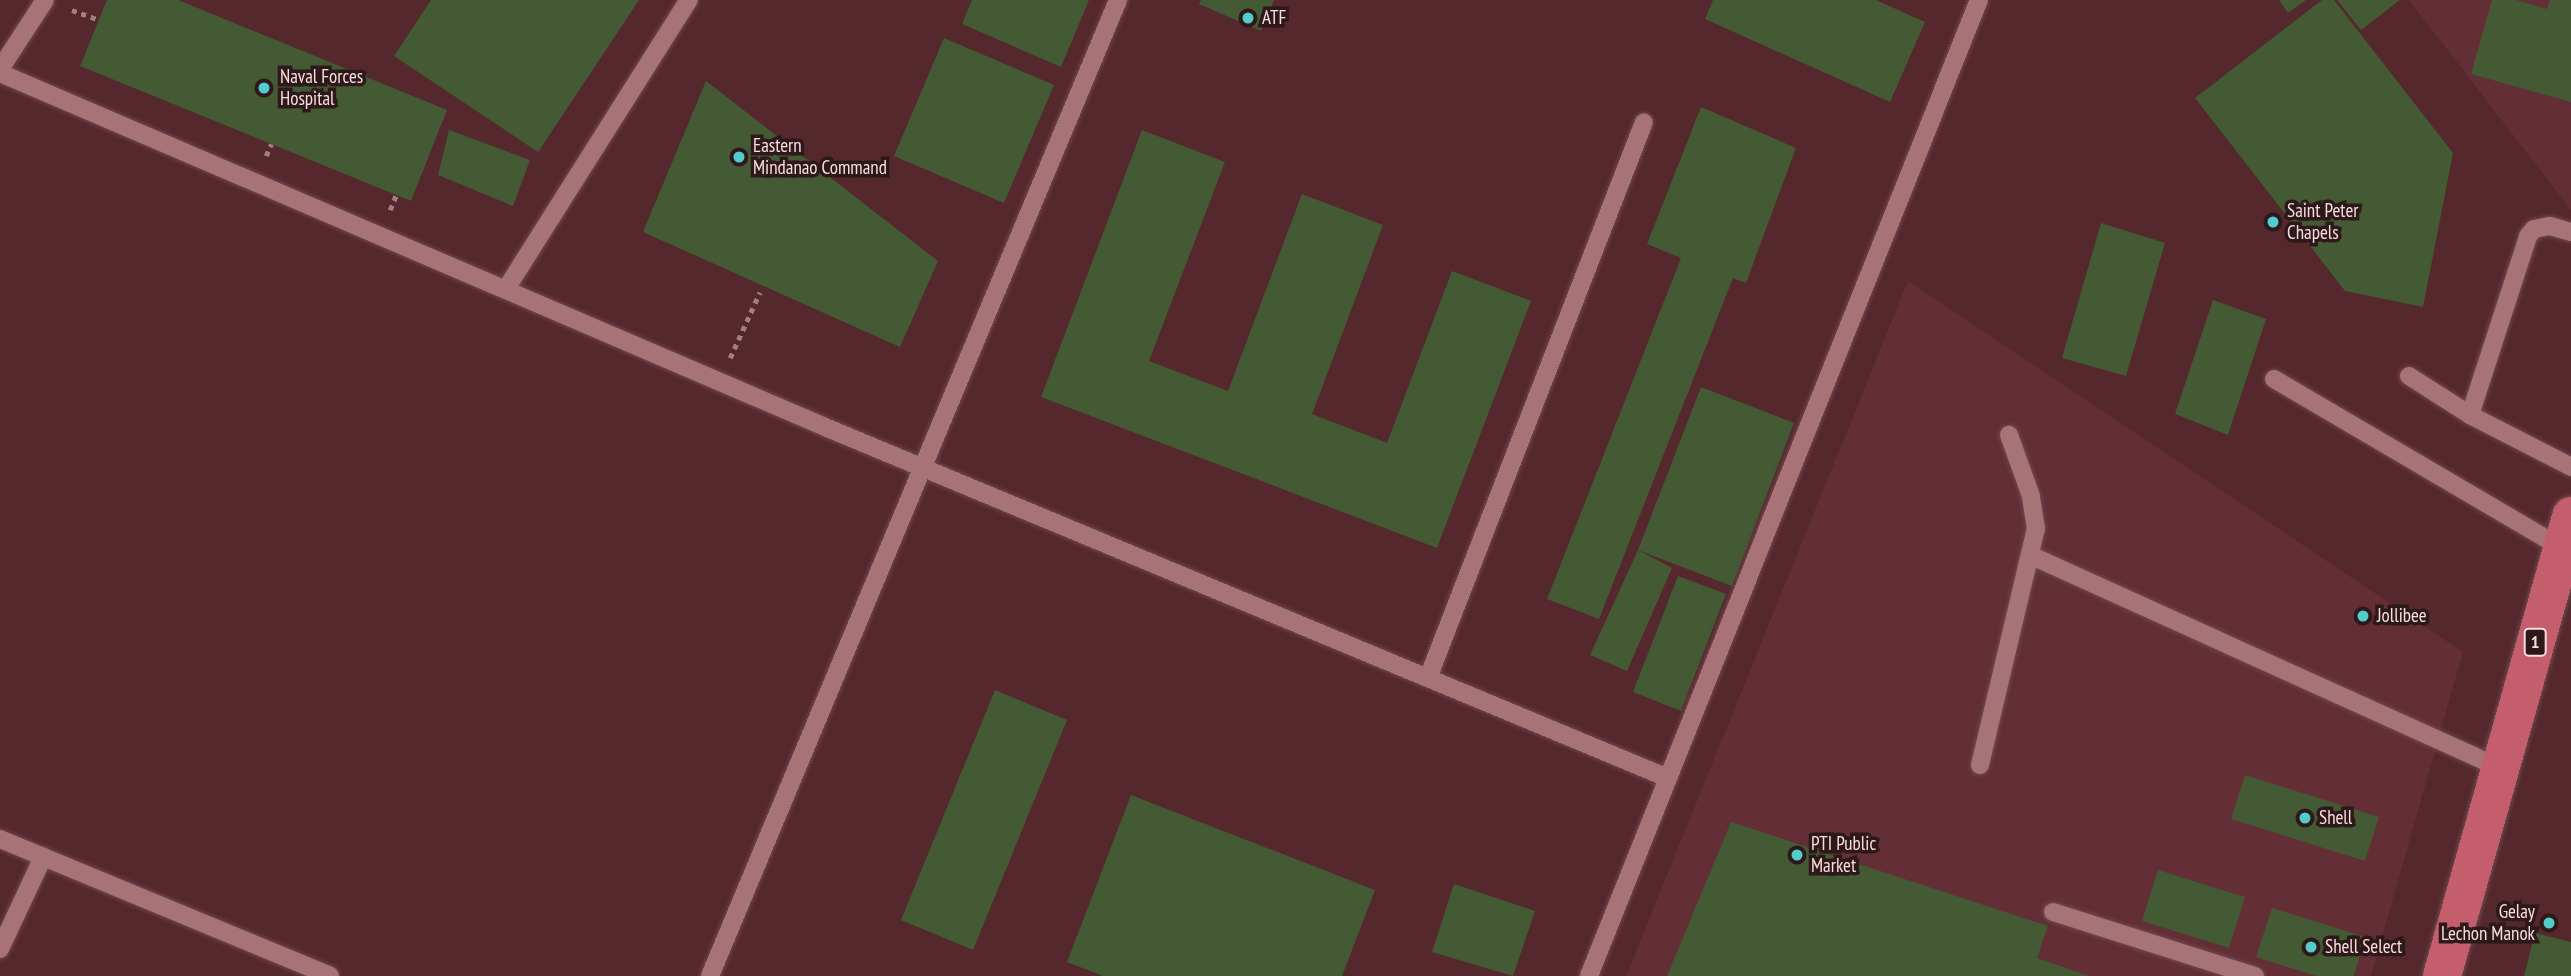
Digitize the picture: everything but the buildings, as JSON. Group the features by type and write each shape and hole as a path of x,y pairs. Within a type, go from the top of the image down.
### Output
{"highway":[{"name":"1","path":"2442,976 2566,532"}],"lane":[{"path":"45,0 0,71 719,381 1668,778"},
{"path":"506,289 689,0"},
{"path":"710,976 1118,0"},
{"path":"1589,976 1979,0"},
{"path":"1428,678 1644,122"},
{"path":"2470,415 2528,236 2535,229 2550,226 2571,232"},
{"path":"2409,376 2470,415 2571,467"},
{"path":"2274,379 2566,532"},
{"path":"1980,765 2032,556 2036,529 2031,496 2009,435"},
{"path":"2032,556 2500,768"},
{"path":"0,839 330,976"},
{"path":"0,949 43,858"},
{"path":"2053,912 2255,976"}],"path":[{"path":"719,381 760,292"}],"shaded area":[{"path":"2409,0 2571,0 2571,210"},
{"path":"1908,281 2463,652 2371,976 1626,976"}],"place":[{"name":"ATF","path":"1248,18"},
{"name":"Naval Forces Hospital","path":"264,88"},
{"name":"Eastern Mindanao Command","path":"739,157"},
{"name":"Saint Peter Chapels","path":"2273,222"},
{"name":"Jollibee","path":"2363,616"},
{"name":"Shell","path":"2305,818"},
{"name":"PTI Public Market","path":"1797,855"},
{"name":"Gelay Lechon Manok","path":"2549,923"},
{"name":"Shell Select","path":"2311,947"}]}
